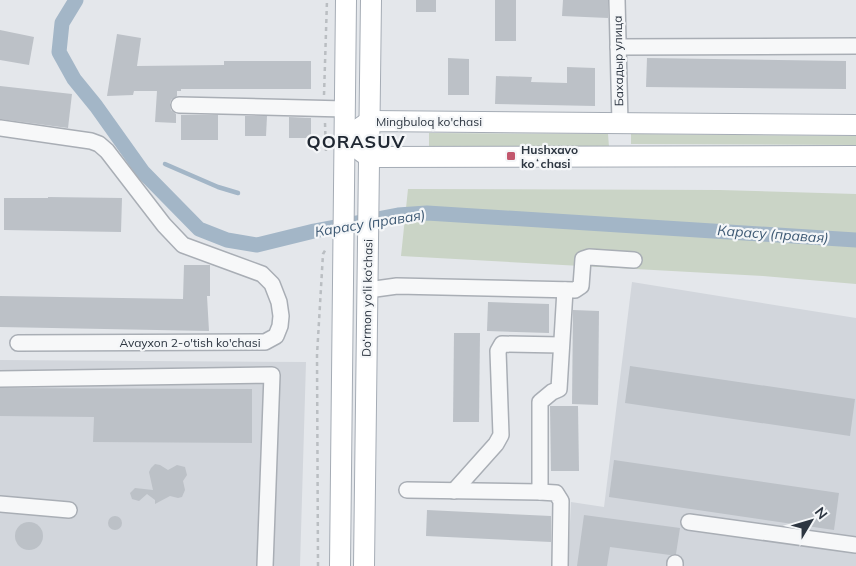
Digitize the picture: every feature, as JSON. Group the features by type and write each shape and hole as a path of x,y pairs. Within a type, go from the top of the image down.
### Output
{"main road":[{"name":"Do‘rmon yo‘li ko‘chasi","path":"340,566 337,245 344,208 346,0"},
{"name":"Do‘rmon yo‘li ko‘chasi","path":"364,566 371,0"},
{"name":"Mingbuloq ko'chasi","path":"345,139 370,121 856,125"},
{"path":"619,156 620,122"},
{"path":"345,139 369,157 856,156"}],"street":[{"name":"Бахадыр улица","path":"617,0 620,122"},
{"path":"618,47 856,46"},
{"path":"179,105 345,109"},
{"name":"Avayxon 2-o'tish ko'chasi","path":"0,128 91,141 99,144 107,151 164,225 183,244 262,274 272,284 279,302 281,316 276,336 265,342 18,343"},
{"path":"368,290 397,286 575,290 581,286 582,259 589,256 634,260"},
{"path":"540,492 540,402 558,389 565,290"},
{"path":"454,491 496,444 501,435 498,351 502,344 561,345"},
{"path":"0,379 272,375 264,566"},
{"path":"407,490 540,492 556,494 561,501 560,566"},
{"path":"0,504 69,510"},
{"path":"689,522 856,545"}],"path":[{"path":"318,566 318,355 322,254 337,245"}],"shaded area":[{"path":"632,282 856,318 856,566 568,566 571,502 604,507"},
{"path":"0,360 306,362 300,566 0,566"}],"green space":[{"path":"429,133 608,134 609,147 429,146"},
{"path":"631,134 856,136 856,145 631,144"},
{"path":"408,189 720,190 856,194 856,284 763,276 401,256"}],"building":[{"path":"416,0 436,0 436,12 416,12"},
{"path":"495,0 516,0 516,41 495,41"},
{"path":"563,0 608,0 608,18 562,16"},
{"path":"0,30 34,37 29,65 0,60"},
{"path":"117,34 141,38 137,66 224,65 224,61 311,61 311,89 181,89 181,91 177,91 177,96 171,100 170,104 171,110 176,114 176,123 155,122 157,91 134,91 133,95 107,96"},
{"path":"448,58 469,59 469,95 448,95"},
{"path":"647,58 846,61 846,89 646,87"},
{"path":"567,67 595,68 595,106 495,104 496,76 532,77 531,82 567,83"},
{"path":"0,86 72,94 68,128 0,119"},
{"path":"181,115 218,115 218,140 181,140"},
{"path":"245,116 267,116 266,136 245,136"},
{"path":"289,117 311,118 311,138 289,138"},
{"path":"4,198 122,198 121,232 4,230"},
{"path":"184,265 210,265 210,296 207,296 209,331 0,327 0,296 183,299"},
{"path":"488,302 549,304 549,333 487,331"},
{"path":"573,310 599,311 598,405 572,404"},
{"path":"454,333 480,333 479,422 453,422"},
{"path":"630,366 855,399 850,436 625,403"},
{"path":"0,388 252,389 252,443 93,442 94,417 0,416"},
{"path":"550,406 578,406 579,471 551,471"},
{"path":"614,460 839,493 834,530 609,497"},
{"path":"155,464 168,470 177,465 185,467 187,475 183,481 185,490 182,497 170,496 155,504 155,500 147,494 139,501 132,499 130,493 135,488 153,490 149,472"},
{"path":"427,510 551,516 551,542 426,536"},
{"path":"584,515 680,528 676,554 670,555 610,547 607,566 577,566"},
{"path":"115,516 120,518 122,523 120,528 115,530 110,528 108,523 110,518"},
{"path":"29,522 39,526 43,536 39,546 29,550 19,546 15,536 19,526"}],"waterway":[{"name":"Карасу (правая)","path":"76,0 62,23 59,52 74,79 96,106 143,172 199,229 227,240 257,245 314,231 398,215 427,213 856,240"},
{"path":"165,164 218,187 238,193"}],"place":[{"name":"Hushxavo koʻchasi","path":"511,156"}],"district":[{"name":"QORASUV","path":"356,141"}]}
